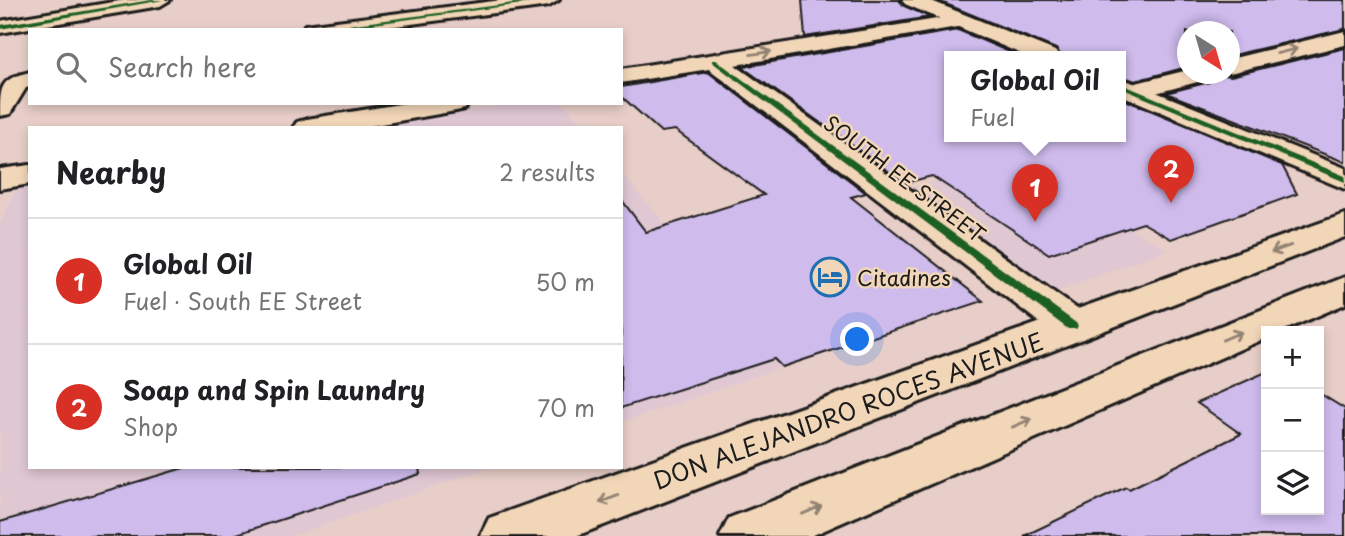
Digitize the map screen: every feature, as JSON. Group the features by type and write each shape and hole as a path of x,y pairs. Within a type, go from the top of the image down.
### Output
{"street":[{"path":"0,27 160,0"},
{"path":"329,28 549,0"},
{"path":"912,0 1035,51"},
{"path":"623,76 962,20"},
{"path":"1240,64 1345,38"},
{"name":"SOUTH EE STREET","path":"714,61 1072,326"},
{"path":"1127,89 1177,79"},
{"path":"0,108 24,81"},
{"path":"1127,89 1345,179"},
{"path":"319,126 444,105"},
{"path":"0,178 28,174"},
{"name":"DON ALEJANDRO ROCES AVENUE","path":"509,536 1345,225"},
{"path":"749,536 1345,289"}],"shaded area":[{"path":"501,105 566,105 583,126 379,126"},
{"path":"1009,161 1168,250 1045,295 897,192"},
{"path":"623,174 688,252 782,367 623,422"},
{"path":"28,184 28,469 485,469 292,536 0,536 0,223 18,186"}],"building":[{"path":"802,0 899,0 904,6 930,17 805,37"},
{"path":"936,0 1345,0 1345,29 1240,53 1240,21 1177,21 1177,70 1135,81 1126,78 1126,51 1057,51"},
{"path":"958,30 1007,51 944,51 944,142 1126,142 1126,100 1282,165 1297,194 1171,239 1143,223 1049,254 932,176 905,183 742,67"},
{"path":"1345,48 1345,162 1166,93 1202,84 1240,84 1240,74"},
{"path":"708,72 866,193 851,197 983,301 782,367 774,359 623,407 623,202 646,232 764,195 675,130 661,132 623,98 623,87"},
{"path":"1261,374 1261,515 1324,515 1324,396 1345,409 1345,536 1024,536 1126,487 1129,489 1241,434 1197,403"},
{"path":"180,469 419,469 420,474 231,536 0,536 0,522"}],"cycle path":[{"path":"0,27 160,0"},
{"path":"329,28 549,0"},
{"path":"714,61 1072,326"},
{"path":"1126,88 1345,179"}],"place":[{"name":"Soap and Spin Laundry","path":"1171,203"},
{"name":"Global Oil","path":"1035,222"},
{"name":"Citadines","path":"830,277"}]}
